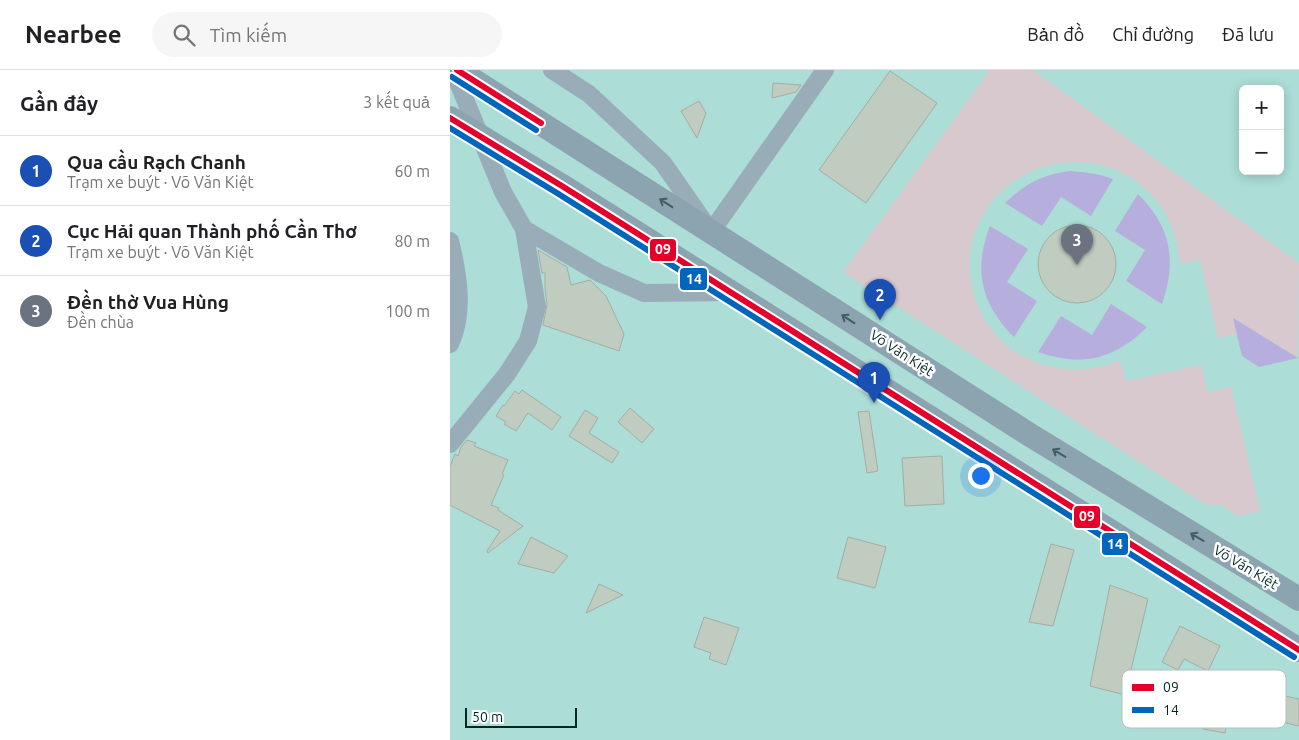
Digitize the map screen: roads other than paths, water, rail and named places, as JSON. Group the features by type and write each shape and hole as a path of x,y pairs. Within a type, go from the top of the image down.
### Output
{"main road":[{"name":"Võ Văn Kiệt","path":"457,70 1030,435 1299,599"},
{"path":"450,118 562,186 1299,650"}],"street":[{"path":"450,444 507,374 528,341 537,307 524,229 503,192 453,70"},
{"path":"552,70 589,94 663,163 711,232 825,70"},
{"path":"524,229 599,273 644,293 730,292"},
{"path":"450,241 458,279 459,295 455,328 450,344"}],"place":[{"name":"Đền thờ Vua Hùng","path":"1077,265"},
{"name":"Cục Hải quan Thành phố Cần Thơ","path":"880,320"},
{"name":"Qua cầu Rạch Chanh","path":"874,403"}]}
